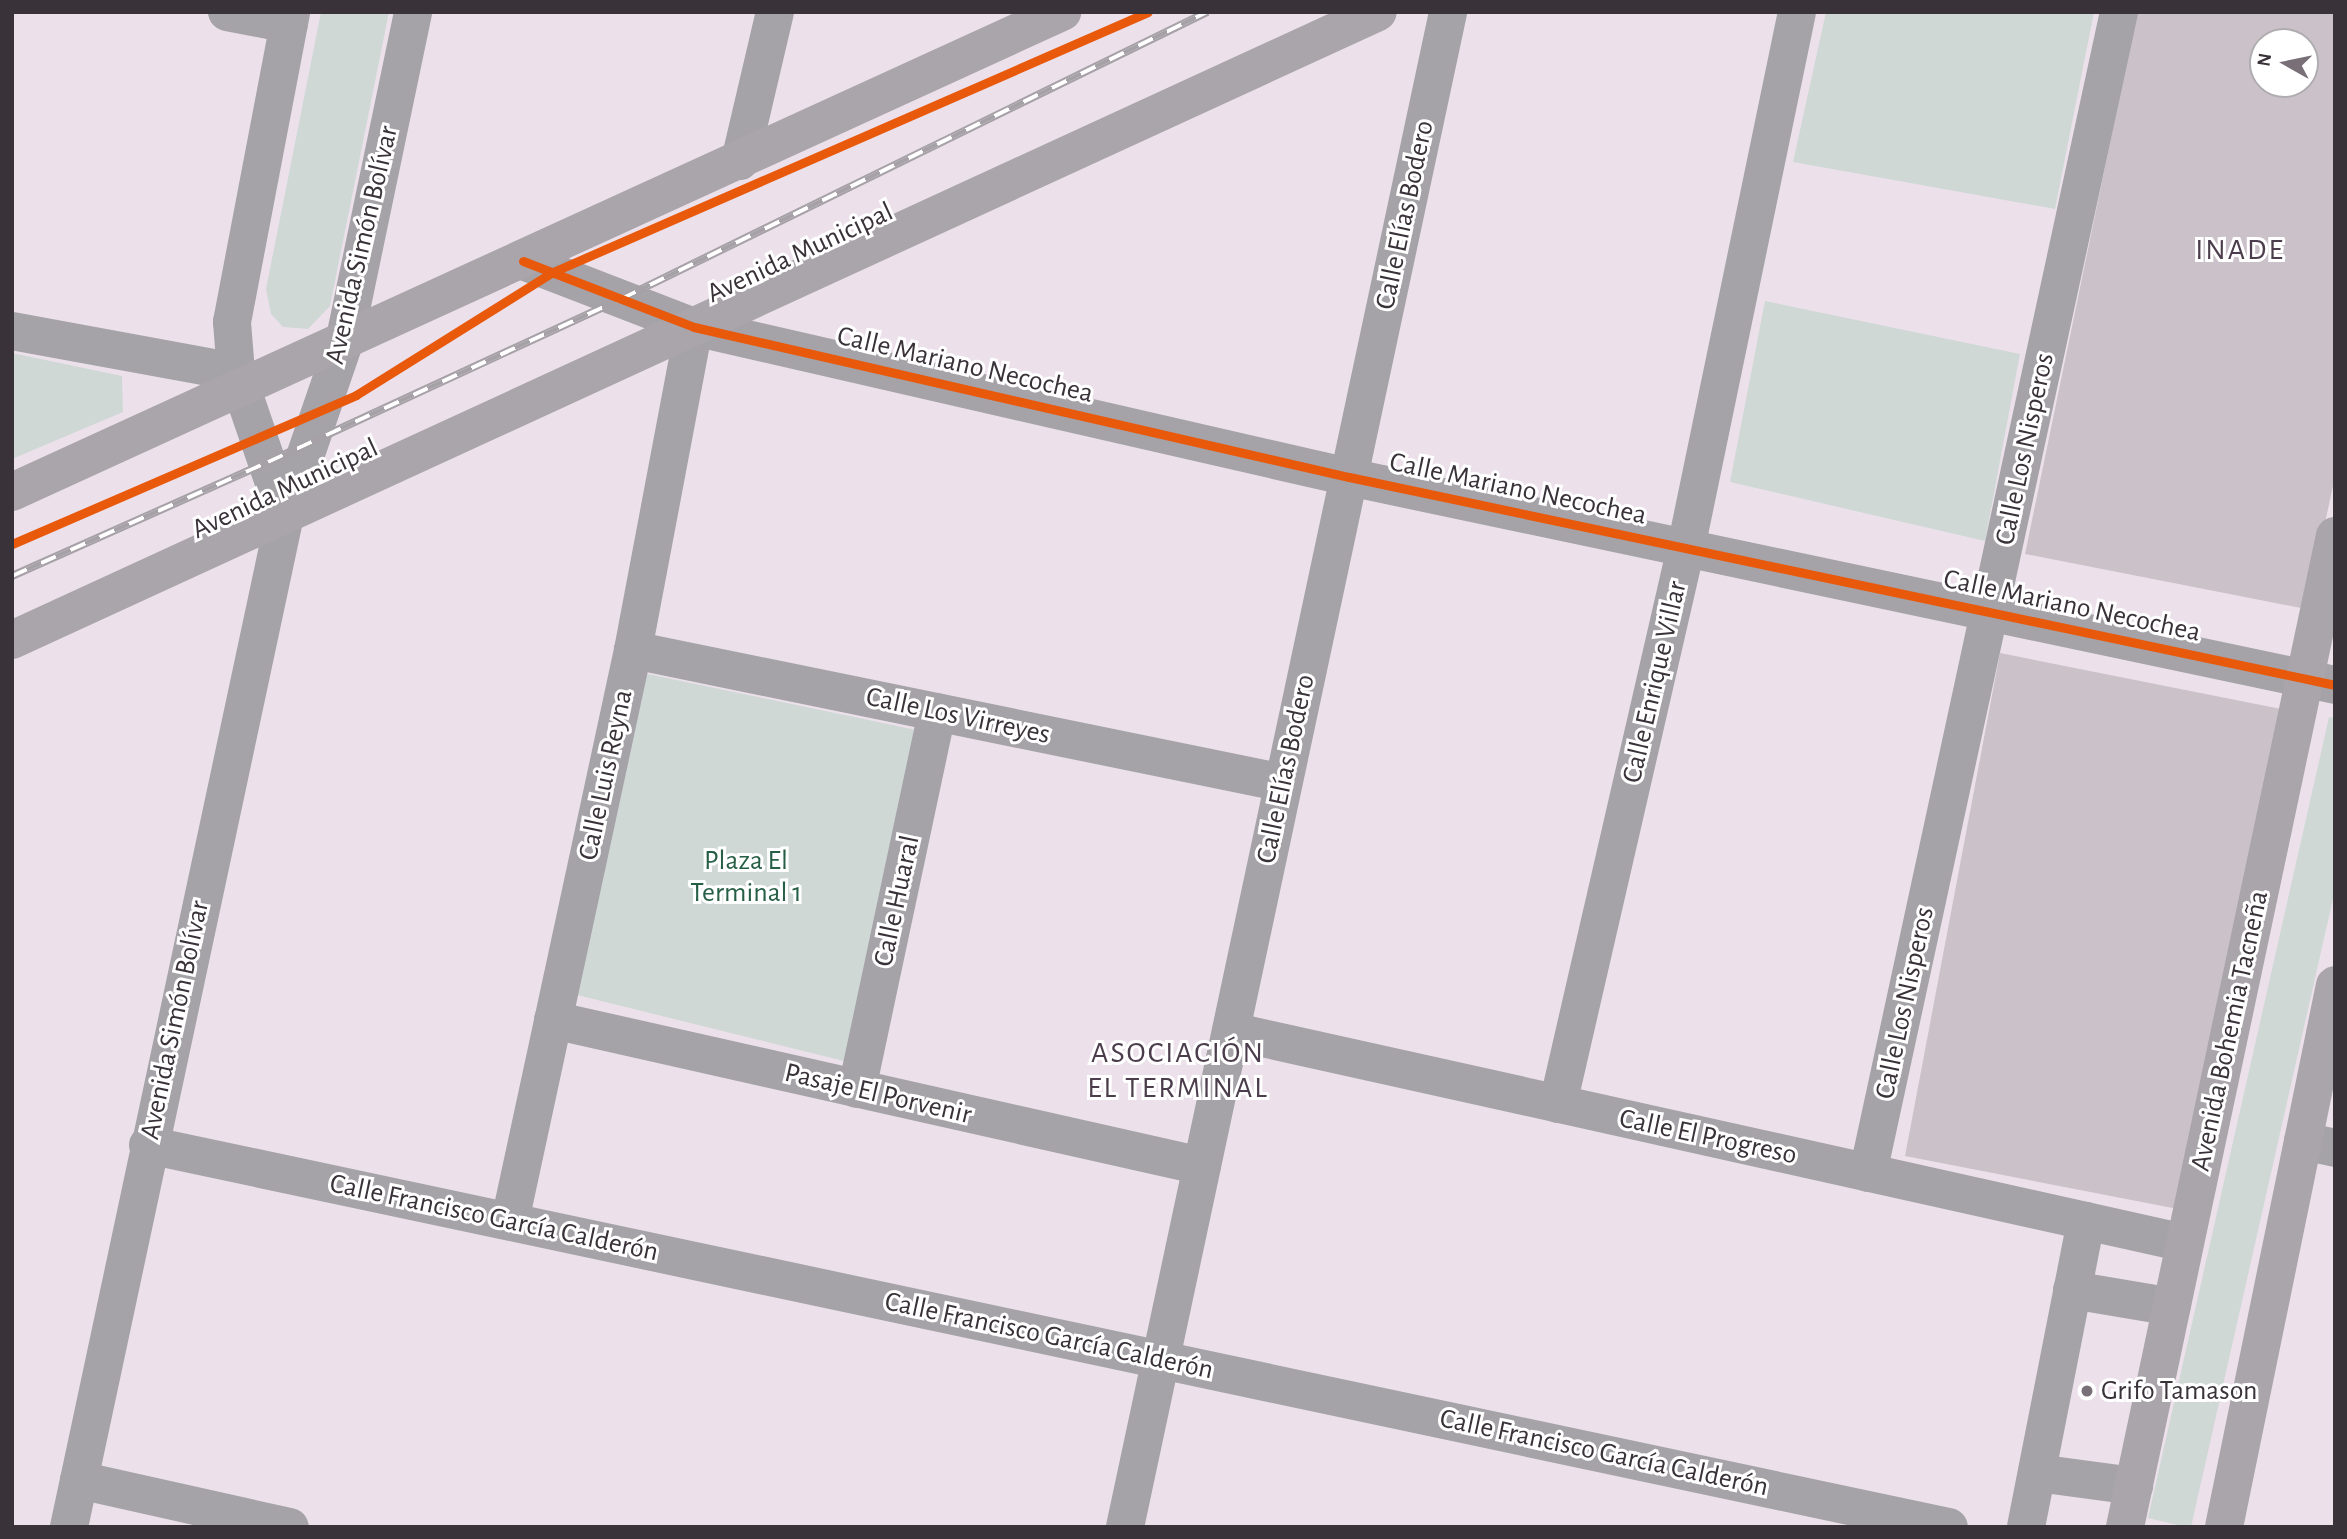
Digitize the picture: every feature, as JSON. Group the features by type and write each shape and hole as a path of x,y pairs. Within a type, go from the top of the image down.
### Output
{"main road":[{"path":"12,492 239,380 344,343 1062,12"},
{"name":"Avenida Municipal","path":"12,640 1378,12"},
{"name":"Avenida Bohemia Tacneña","path":"2125,1527 2185,1243 2320,682 2335,536"},
{"path":"2224,1527 2319,1145 2335,985"}],"street":[{"path":"227,12 290,18 232,322 239,380 285,514"},
{"name":"Avenida Simón Bolívar","path":"69,1527 148,1145 285,514 344,343 413,12"},
{"path":"740,161 775,12"},
{"name":"Calle Elías Bodero","path":"1125,1527 1448,12"},
{"name":"Calle Enrique Villar","path":"1558,1104 1686,548 1797,12"},
{"name":"Calle Los Nisperos","path":"1868,1172 2119,12"},
{"name":"Calle Mariano Necochea","path":"523,261 694,327 1349,477 2320,682"},
{"name":"Calle Luis Reyna","path":"510,1221 633,650 694,327"},
{"path":"12,331 239,380"},
{"name":"Calle Los Virreyes","path":"633,650 1283,783"},
{"name":"Calle Huaral","path":"857,1089 937,712"},
{"name":"Pasaje El Porvenir","path":"553,1020 1202,1166"},
{"name":"Calle El Progreso","path":"1231,1031 2185,1243"},
{"name":"Calle Francisco García Calderón","path":"148,1145 1950,1527"},
{"path":"2026,1527 2086,1221"},
{"path":"2072,1290 2172,1307"},
{"path":"2037,1473 2134,1486"},
{"path":"79,1480 290,1527"}],"green space":[{"path":"321,12 389,12 330,306 308,329 283,327 271,314 266,289"},
{"path":"1826,12 2094,12 2055,209 1793,162"},
{"path":"1765,301 2020,354 1985,541 1730,482"},
{"path":"12,353 122,376 123,412 12,459"},
{"name":"Plaza El Terminal 1","path":"643,673 921,731 852,1063 577,995"},
{"path":"2329,717 2335,718 2335,890 2191,1527 2186,1527 2148,1518"}],"building":[{"path":"2137,12 2335,12 2335,477 2306,609 2025,554"},
{"path":"2000,653 2281,709 2178,1209 1905,1156"}],"railway":[{"path":"12,576 268,462 621,299 1207,12"}],"cycle path":[{"path":"12,544 356,395 553,272 1148,12"},
{"path":"523,261 694,327 1349,477 2335,685"}],"place":[{"name":"Grifo Tamason","path":"2087,1391"}],"district":[{"name":"INADE","path":"2240,250"},
{"name":"ASOCIACIÓN EL TERMINAL","path":"1178,1070"}]}
